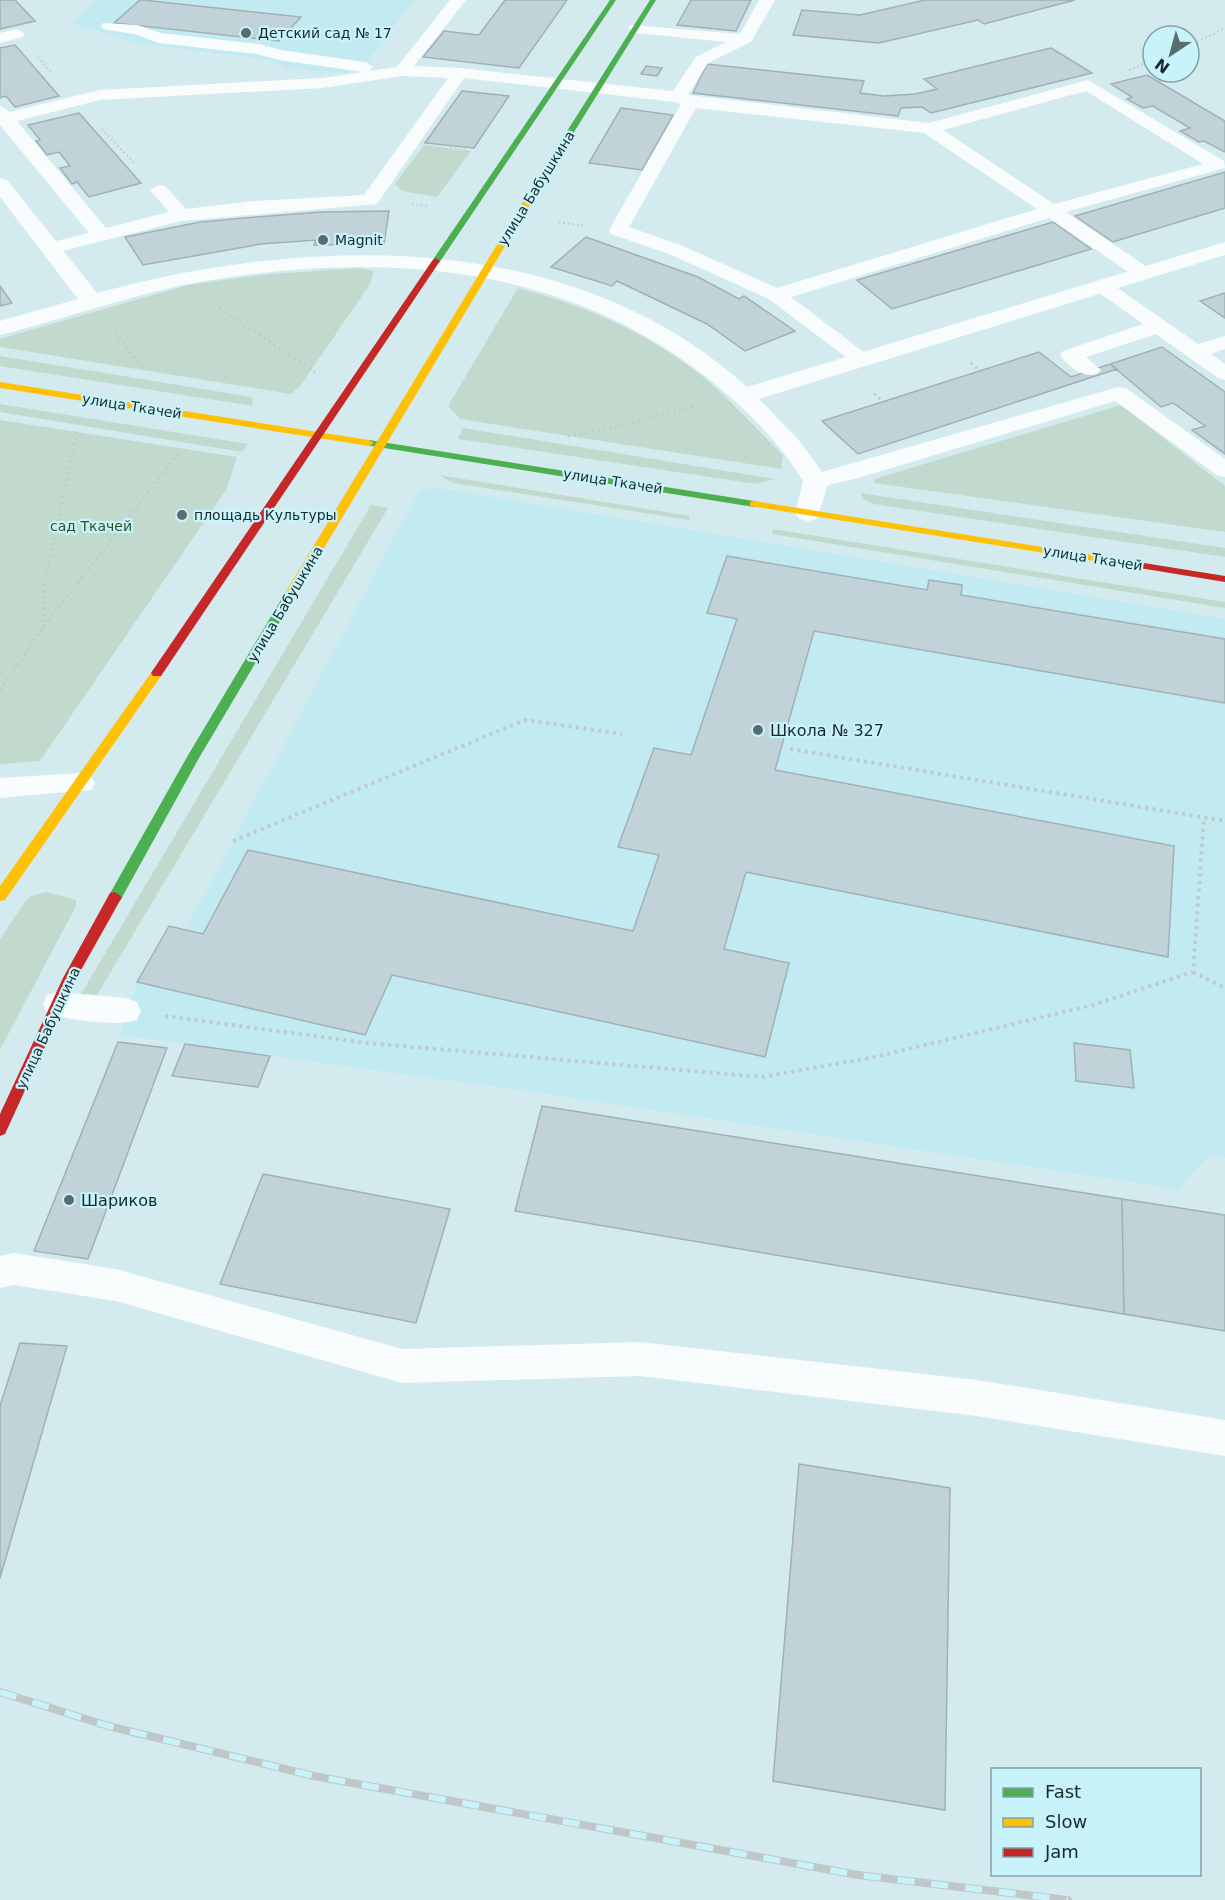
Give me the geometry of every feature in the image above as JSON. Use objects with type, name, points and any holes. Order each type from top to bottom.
[{"type":"street","points":[[0,896],[81,783],[613,0]]},
{"type":"street","name":"улица Бабушкина","points":[[0,1130],[70,978],[193,757],[484,271],[653,0]]},
{"type":"street","points":[[4,194],[51,248],[92,302]]},
{"type":"street","points":[[743,396],[1225,248]]},
{"type":"street","points":[[0,328],[195,276],[260,266],[365,259],[435,264],[517,276],[625,312],[673,340],[709,365],[801,455],[816,481],[808,513]]},
{"type":"street","name":"улица Ткачей","points":[[0,385],[1225,579]]},
{"type":"lane","points":[[402,70],[458,0]]},
{"type":"lane","points":[[767,0],[745,39],[702,60],[618,230],[687,255],[776,295],[862,360]]},
{"type":"lane","points":[[109,26],[137,30],[158,38],[260,49],[279,56],[364,66],[378,74]]},
{"type":"lane","points":[[636,28],[745,39]]},
{"type":"lane","points":[[0,38],[17,34]]},
{"type":"lane","points":[[101,235],[2,116],[100,95],[322,83],[402,70],[460,73],[929,128],[1088,86],[1218,165],[1054,210],[776,295]]},
{"type":"lane","points":[[51,248],[181,215],[253,207],[370,200],[460,73]]},
{"type":"lane","points":[[929,128],[1054,210],[1143,273]]},
{"type":"lane","points":[[159,190],[181,215]]},
{"type":"lane","points":[[1102,286],[1225,374]]},
{"type":"lane","points":[[1158,326],[1070,355],[1225,471]]},
{"type":"lane","points":[[1194,352],[1225,342]]},
{"type":"lane","points":[[816,481],[850,473],[1118,393]]},
{"type":"lane","points":[[0,788],[81,783]]},
{"type":"lane","points":[[58,1004],[126,1011]]},
{"type":"lane","points":[[0,1272],[14,1269],[116,1285],[402,1366],[640,1359],[977,1398],[1225,1438]]},
{"type":"path","points":[[1201,40],[1225,28]]},
{"type":"path","points":[[218,308],[317,374]]},
{"type":"path","points":[[136,360],[148,376]]},
{"type":"path","points":[[567,436],[613,428],[702,404]]},
{"type":"path","points":[[43,628],[44,586],[77,429]]},
{"type":"path","points":[[0,690],[43,628],[183,446]]},
{"type":"path","points":[[233,841],[525,720],[622,734]]},
{"type":"path","points":[[790,749],[1225,821]]},
{"type":"path","points":[[1193,972],[1204,817]]},
{"type":"path","points":[[126,1011],[367,1043],[762,1077],[870,1058],[1093,1005],[1193,972],[1225,988]]},
{"type":"shaded area","name":"Детский сад № 17","points":[[97,0],[414,0],[364,66],[343,73],[285,68],[277,61],[135,43],[72,23]]},
{"type":"shaded area","name":"Школа № 327","points":[[437,488],[1225,619],[1225,1158],[1209,1155],[1178,1189],[527,1091],[120,1035],[137,982],[169,926],[186,929],[419,491]]},
{"type":"green space","points":[[424,145],[471,151],[437,197],[402,191],[395,184]]},
{"type":"green space","points":[[358,268],[374,271],[370,284],[301,385],[291,394],[0,347],[0,339],[3,338],[188,285],[260,275]]},
{"type":"green space","points":[[518,288],[565,302],[610,320],[673,355],[716,389],[783,455],[781,469],[460,419],[448,406]]},
{"type":"green space","points":[[0,356],[252,397],[253,406],[0,366]]},
{"type":"green space","points":[[0,404],[248,444],[242,452],[0,412]]},
{"type":"green space","points":[[1121,405],[1225,486],[1225,532],[874,483],[874,479]]},
{"type":"green space","name":"сад Ткачей","points":[[0,420],[237,457],[226,490],[40,761],[0,764]]},
{"type":"green space","points":[[463,428],[775,479],[756,484],[458,439]]},
{"type":"green space","points":[[439,475],[690,516],[689,520],[453,483]]},
{"type":"green space","points":[[860,493],[1225,548],[1225,557],[874,504],[865,500]]},
{"type":"green space","points":[[371,505],[388,508],[97,995],[81,994]]},
{"type":"green space","points":[[773,529],[1225,602],[1225,608],[772,534]]},
{"type":"green space","points":[[47,892],[76,900],[76,906],[0,1050],[0,939],[26,900],[31,896]]},
{"type":"building","points":[[0,0],[15,0],[35,21],[0,29]]},
{"type":"building","points":[[140,0],[301,17],[279,41],[114,23]]},
{"type":"building","points":[[505,0],[567,0],[519,68],[423,57],[444,31],[479,35]]},
{"type":"building","points":[[691,0],[751,0],[736,31],[677,25]]},
{"type":"building","points":[[925,0],[1075,0],[984,24],[978,20],[879,43],[793,35],[802,10],[860,15]]},
{"type":"building","points":[[15,45],[59,96],[15,107],[6,96],[0,98],[0,48]]},
{"type":"building","points":[[1051,48],[1092,73],[931,113],[922,107],[901,108],[898,116],[693,93],[707,64],[864,81],[860,93],[884,96],[915,94],[937,89],[924,79]]},
{"type":"building","points":[[646,66],[662,68],[657,76],[641,74]]},
{"type":"building","points":[[1141,76],[1141,84],[1162,84],[1225,121],[1225,152],[1204,141],[1199,142],[1180,131],[1190,128],[1153,106],[1143,108],[1127,99],[1132,97],[1111,84]]},
{"type":"building","points":[[462,91],[509,96],[474,148],[425,143]]},
{"type":"building","points":[[621,108],[673,115],[642,170],[589,163]]},
{"type":"building","points":[[79,113],[141,183],[89,197],[77,182],[72,184],[60,168],[70,166],[59,152],[47,155],[36,141],[40,140],[28,125]]},
{"type":"building","points":[[1225,172],[1225,208],[1113,242],[1075,216]]},
{"type":"building","points":[[389,211],[384,244],[314,245],[316,240],[261,244],[143,265],[125,237],[200,222],[321,212]]},
{"type":"building","points":[[1053,222],[1091,249],[892,309],[857,280]]},
{"type":"building","points":[[586,237],[698,277],[739,299],[744,296],[795,331],[745,351],[707,324],[617,281],[612,286],[551,267]]},
{"type":"building","points":[[0,286],[12,303],[0,306]]},
{"type":"building","points":[[1225,293],[1225,318],[1200,301]]},
{"type":"building","points":[[1162,347],[1225,392],[1225,454],[1192,430],[1205,426],[1173,403],[1161,407],[1110,364]]},
{"type":"building","points":[[1039,352],[1071,377],[1110,364],[1117,369],[858,454],[822,421]]},
{"type":"building","points":[[727,556],[927,590],[929,580],[962,585],[961,595],[1225,639],[1225,703],[814,631],[775,770],[1174,846],[1168,957],[746,872],[724,949],[789,963],[765,1057],[392,975],[365,1035],[137,982],[169,926],[203,934],[248,850],[633,931],[659,855],[618,847],[654,748],[691,755],[737,619],[707,613]]},
{"type":"building","points":[[118,1042],[167,1048],[88,1259],[34,1251]]},
{"type":"building","points":[[1074,1043],[1130,1050],[1134,1088],[1076,1081]]},
{"type":"building","points":[[185,1044],[270,1056],[258,1087],[172,1076]]},
{"type":"building","points":[[542,1106],[1122,1199],[1124,1314],[515,1211]]},
{"type":"building","points":[[263,1174],[450,1209],[416,1323],[220,1284]]},
{"type":"building","points":[[1122,1199],[1225,1215],[1225,1331],[1124,1314]]},
{"type":"building","points":[[20,1343],[67,1346],[0,1578],[0,1406]]},
{"type":"building","points":[[799,1464],[950,1488],[945,1810],[773,1781]]},
{"type":"railway","points":[[0,1692],[108,1726],[314,1776],[858,1875],[1068,1900]]},
{"type":"traffic: fast","points":[[436,261],[613,0]]},
{"type":"traffic: fast","points":[[549,166],[653,0]]},
{"type":"traffic: fast","points":[[369,443],[754,504]]},
{"type":"traffic: fast","points":[[115,897],[193,757],[291,593]]},
{"type":"traffic: slow","points":[[291,593],[549,166]]},
{"type":"traffic: slow","points":[[0,385],[369,443]]},
{"type":"traffic: slow","points":[[754,504],[1119,562]]},
{"type":"traffic: slow","points":[[0,896],[157,673]]},
{"type":"traffic: jam","points":[[157,673],[436,261]]},
{"type":"traffic: jam","points":[[1119,562],[1225,579]]},
{"type":"traffic: jam","points":[[0,1130],[70,978],[115,897]]},
{"type":"place","name":"Детский сад № 17","points":[[246,33]]},
{"type":"place","name":"Magnit","points":[[323,240]]},
{"type":"place","name":"площадь Культуры","points":[[182,515]]},
{"type":"place","name":"Школа № 327","points":[[758,730]]},
{"type":"place","name":"Шариков","points":[[69,1200]]}]
